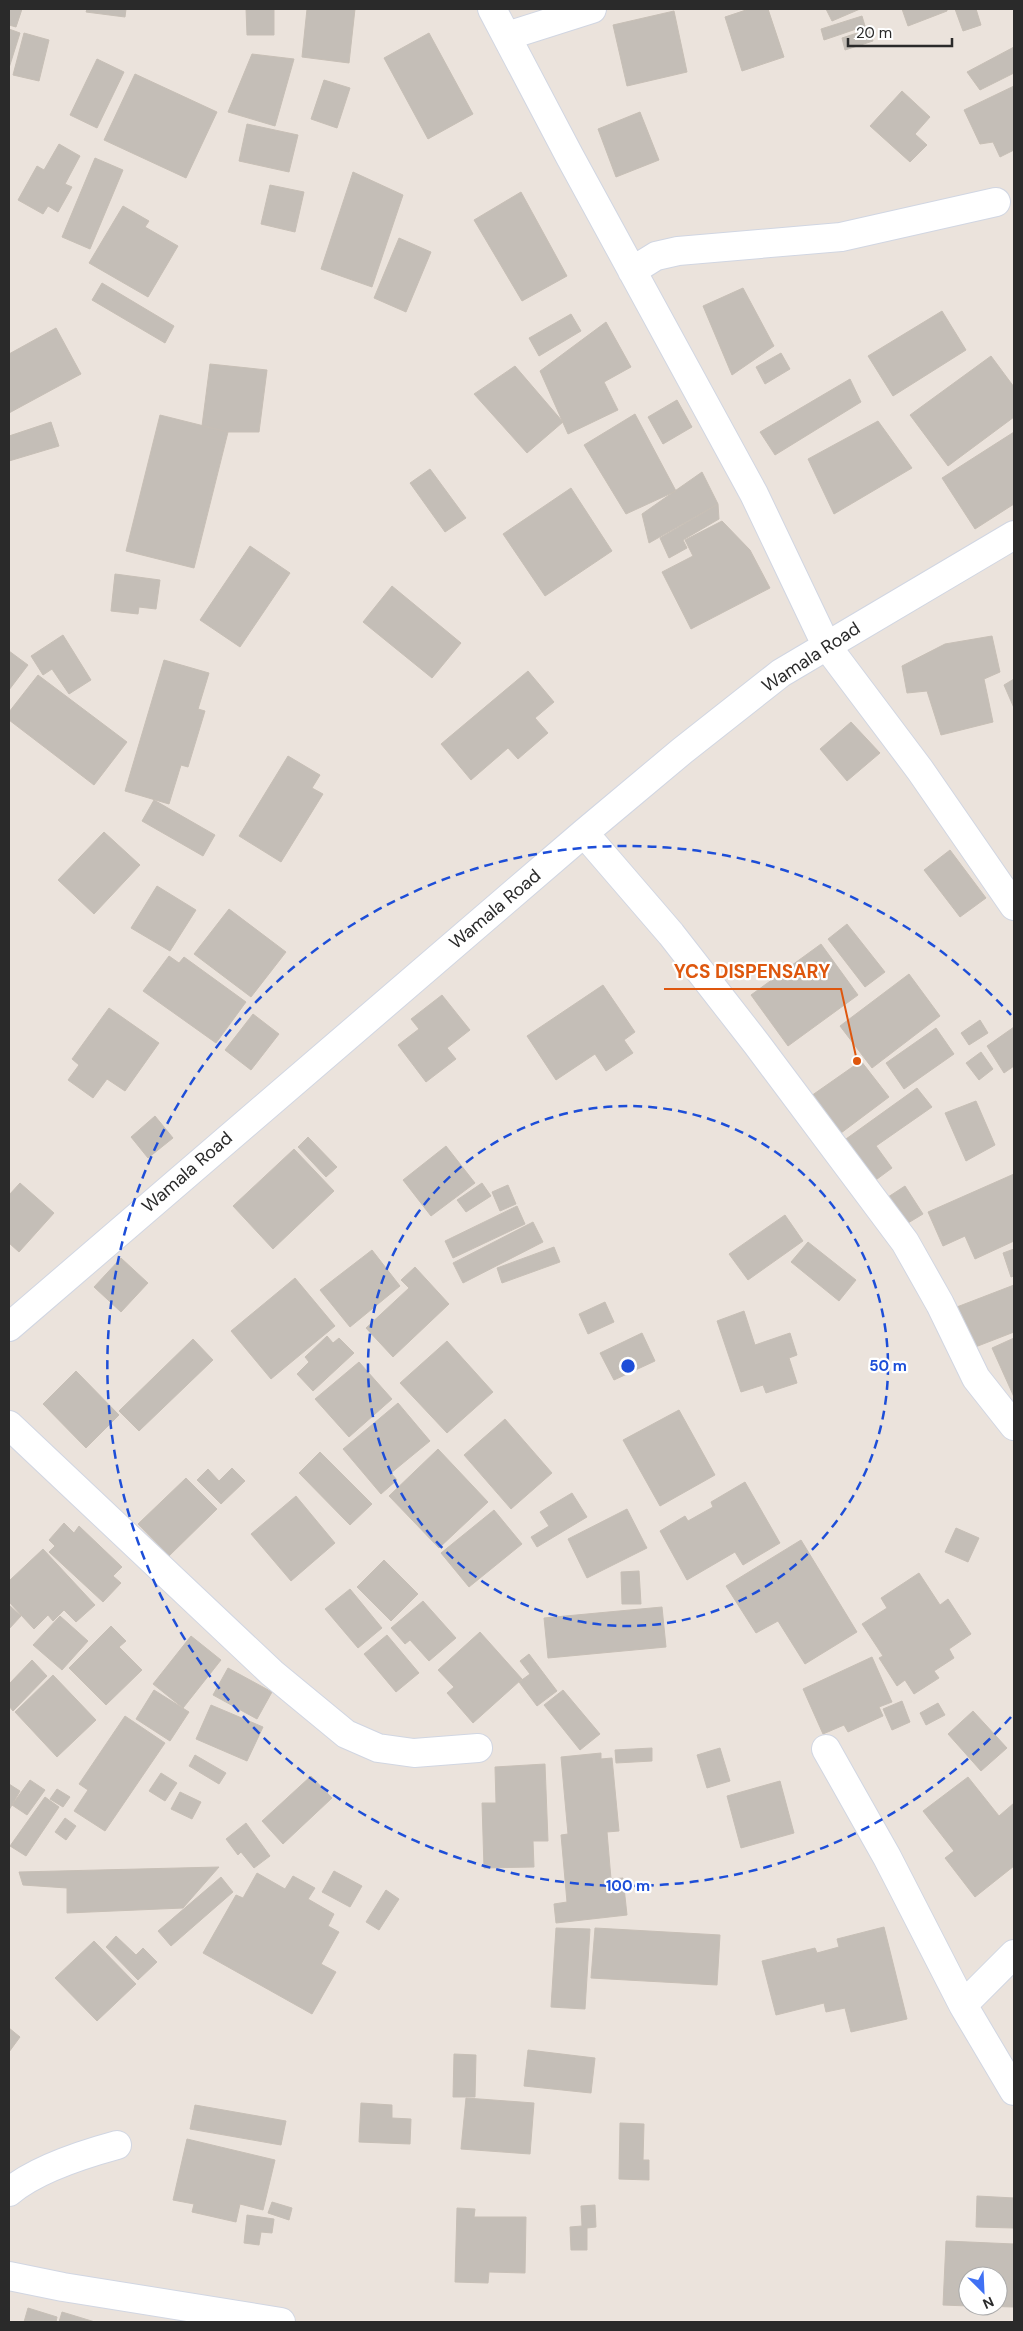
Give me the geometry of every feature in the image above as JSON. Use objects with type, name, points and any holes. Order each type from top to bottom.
[{"type":"street","points":[[492,9],[754,494],[826,645],[920,770],[1014,906]]},
{"type":"street","points":[[507,36],[592,9]]},
{"type":"street","points":[[632,271],[656,256],[678,251],[841,237],[996,202]]},
{"type":"street","name":"Wamala Road","points":[[9,1327],[584,833],[682,751],[781,673],[1014,536]]},
{"type":"street","points":[[584,833],[671,934],[756,1043],[905,1242],[940,1304],[976,1378],[1014,1426]]},
{"type":"street","points":[[9,1425],[272,1673],[346,1734],[378,1748],[414,1753],[478,1748]]},
{"type":"street","points":[[826,1749],[887,1857],[962,2006],[1014,2091]]},
{"type":"street","points":[[962,2006],[1014,1954]]},
{"type":"street","points":[[9,2192],[20,2183],[88,2152],[117,2145]]},
{"type":"street","points":[[9,2276],[63,2287],[281,2322]]},
{"type":"building","points":[[9,9],[22,9],[16,27],[9,25]]},
{"type":"building","points":[[87,9],[126,9],[125,17],[86,12]]},
{"type":"building","points":[[246,9],[274,9],[274,35],[247,35]]},
{"type":"building","points":[[307,9],[355,9],[349,63],[302,57]]},
{"type":"building","points":[[749,9],[768,9],[784,57],[742,71],[725,17]]},
{"type":"building","points":[[826,9],[860,9],[832,21]]},
{"type":"building","points":[[902,9],[947,9],[947,11],[908,26]]},
{"type":"building","points":[[955,9],[976,9],[981,25],[963,31]]},
{"type":"building","points":[[674,11],[687,72],[627,86],[613,25]]},
{"type":"building","points":[[862,16],[865,26],[824,40],[821,29]]},
{"type":"building","points":[[9,29],[20,33],[9,68]]},
{"type":"building","points":[[869,29],[873,41],[845,50],[842,38]]},
{"type":"building","points":[[24,33],[49,40],[39,81],[13,75]]},
{"type":"building","points":[[429,33],[473,114],[428,139],[384,58]]},
{"type":"building","points":[[1014,47],[1014,73],[980,90],[967,72]]},
{"type":"building","points":[[252,54],[294,59],[275,126],[228,112]]},
{"type":"building","points":[[97,59],[124,72],[97,128],[70,115]]},
{"type":"building","points":[[135,74],[217,112],[186,178],[104,140]]},
{"type":"building","points":[[324,80],[350,88],[337,128],[311,119]]},
{"type":"building","points":[[1014,86],[1014,150],[1000,157],[993,142],[980,144],[964,110]]},
{"type":"building","points":[[902,91],[930,117],[915,134],[927,145],[910,162],[870,126]]},
{"type":"building","points":[[640,112],[659,160],[616,177],[598,129]]},
{"type":"building","points":[[247,124],[298,135],[289,172],[239,161]]},
{"type":"building","points":[[59,144],[80,156],[65,184],[72,187],[58,212],[48,206],[43,214],[18,200],[37,166],[44,170]]},
{"type":"building","points":[[95,158],[123,170],[90,249],[62,237]]},
{"type":"building","points":[[353,172],[403,195],[372,287],[321,269]]},
{"type":"building","points":[[270,185],[304,192],[295,232],[261,224]]},
{"type":"building","points":[[521,192],[567,276],[522,301],[474,220]]},
{"type":"building","points":[[123,206],[149,221],[145,227],[178,246],[148,297],[89,263]]},
{"type":"building","points":[[399,238],[431,252],[406,312],[374,298]]},
{"type":"building","points":[[102,283],[174,326],[165,343],[92,300]]},
{"type":"building","points":[[743,288],[774,346],[732,375],[703,306]]},
{"type":"building","points":[[942,311],[966,350],[893,396],[868,356]]},
{"type":"building","points":[[571,314],[581,331],[539,356],[529,338]]},
{"type":"building","points":[[606,322],[631,367],[604,382],[618,410],[568,434],[540,371]]},
{"type":"building","points":[[56,328],[81,374],[9,413],[9,354]]},
{"type":"building","points":[[781,353],[790,369],[765,384],[756,367]]},
{"type":"building","points":[[991,356],[1014,387],[1014,417],[948,466],[910,415]]},
{"type":"building","points":[[210,364],[267,370],[259,432],[228,432],[202,426]]},
{"type":"building","points":[[515,366],[563,422],[527,453],[474,394]]},
{"type":"building","points":[[850,379],[861,402],[775,455],[760,432]]},
{"type":"building","points":[[677,400],[692,427],[663,444],[648,417]]},
{"type":"building","points":[[635,414],[676,491],[626,514],[584,445]]},
{"type":"building","points":[[160,415],[228,432],[194,568],[126,551]]},
{"type":"building","points":[[878,421],[912,468],[834,514],[808,459]]},
{"type":"building","points":[[51,422],[59,446],[9,461],[9,436]]},
{"type":"building","points":[[1014,432],[1014,504],[975,529],[942,478]]},
{"type":"building","points":[[430,469],[466,518],[445,532],[410,483]]},
{"type":"building","points":[[702,472],[718,504],[649,543],[642,514]]},
{"type":"building","points":[[571,488],[612,551],[545,596],[503,534]]},
{"type":"building","points":[[718,504],[719,519],[683,540],[687,548],[669,558],[660,538]]},
{"type":"building","points":[[722,521],[750,550],[770,588],[691,629],[662,572],[693,556],[685,540]]},
{"type":"building","points":[[250,546],[290,573],[240,647],[200,620]]},
{"type":"building","points":[[115,574],[160,580],[156,609],[139,607],[138,614],[111,611]]},
{"type":"building","points":[[392,586],[461,643],[432,678],[363,622]]},
{"type":"building","points":[[63,635],[91,680],[69,694],[52,669],[43,675],[31,656]]},
{"type":"building","points":[[992,636],[1000,672],[984,679],[993,722],[941,735],[927,691],[907,693],[902,666],[945,644]]},
{"type":"building","points":[[9,651],[28,665],[9,690]]},
{"type":"building","points":[[164,660],[209,673],[198,709],[205,711],[188,767],[181,765],[169,804],[125,791]]},
{"type":"building","points":[[528,671],[554,702],[535,718],[548,733],[518,759],[508,748],[471,780],[441,744]]},
{"type":"building","points":[[38,675],[127,742],[94,785],[9,720],[9,712]]},
{"type":"building","points":[[1014,679],[1014,708],[1004,685]]},
{"type":"building","points":[[851,722],[880,753],[847,781],[820,749]]},
{"type":"building","points":[[288,756],[320,775],[312,788],[323,794],[281,862],[239,836]]},
{"type":"building","points":[[154,800],[215,835],[203,856],[142,821]]},
{"type":"building","points":[[104,832],[140,865],[94,914],[58,880]]},
{"type":"building","points":[[950,850],[986,898],[960,917],[924,870]]},
{"type":"building","points":[[157,886],[196,910],[170,951],[131,928]]},
{"type":"building","points":[[229,909],[286,952],[251,997],[194,954]]},
{"type":"building","points":[[847,924],[885,972],[865,987],[828,939]]},
{"type":"building","points":[[821,944],[858,995],[788,1046],[751,995]]},
{"type":"building","points":[[169,956],[179,963],[184,957],[246,1002],[216,1043],[143,991]]},
{"type":"building","points":[[909,974],[940,1016],[872,1068],[840,1026]]},
{"type":"building","points":[[603,985],[635,1032],[624,1040],[633,1053],[606,1071],[595,1054],[556,1080],[527,1036]]},
{"type":"building","points":[[442,995],[470,1030],[447,1048],[456,1059],[426,1082],[398,1045],[419,1029],[411,1019]]},
{"type":"building","points":[[109,1008],[159,1043],[125,1091],[107,1079],[93,1098],[68,1080],[79,1065],[72,1059]]},
{"type":"building","points":[[253,1014],[279,1034],[251,1070],[225,1050]]},
{"type":"building","points":[[980,1020],[988,1033],[969,1045],[961,1033]]},
{"type":"building","points":[[1014,1027],[1014,1066],[1004,1073],[987,1046]]},
{"type":"building","points":[[936,1028],[954,1054],[904,1089],[886,1063]]},
{"type":"building","points":[[981,1052],[993,1069],[979,1080],[966,1063]]},
{"type":"building","points":[[861,1061],[889,1097],[833,1139],[801,1103]]},
{"type":"building","points":[[917,1088],[932,1107],[876,1146],[892,1168],[869,1185],[839,1144]]},
{"type":"building","points":[[976,1101],[995,1145],[966,1161],[945,1113]]},
{"type":"building","points":[[155,1116],[173,1138],[148,1158],[131,1137]]},
{"type":"building","points":[[308,1137],[337,1167],[326,1177],[298,1147]]},
{"type":"building","points":[[446,1146],[475,1183],[431,1216],[403,1180]]},
{"type":"building","points":[[294,1149],[334,1191],[273,1249],[233,1206]]},
{"type":"building","points":[[1014,1174],[1014,1241],[975,1259],[965,1236],[943,1246],[928,1212]]},
{"type":"building","points":[[20,1183],[54,1213],[19,1252],[9,1243],[9,1195]]},
{"type":"building","points":[[482,1183],[491,1196],[466,1212],[457,1200]]},
{"type":"building","points":[[508,1185],[516,1204],[500,1211],[492,1192]]},
{"type":"building","points":[[905,1186],[923,1214],[903,1226],[885,1199]]},
{"type":"building","points":[[517,1206],[525,1224],[453,1258],[445,1241]]},
{"type":"building","points":[[785,1215],[803,1241],[748,1280],[729,1254]]},
{"type":"building","points":[[533,1222],[543,1242],[463,1283],[453,1263]]},
{"type":"building","points":[[808,1242],[856,1280],[839,1301],[791,1262]]},
{"type":"building","points":[[554,1247],[560,1262],[502,1283],[497,1268]]},
{"type":"building","points":[[1014,1249],[1014,1276],[1011,1277],[1003,1253]]},
{"type":"building","points":[[372,1250],[400,1286],[350,1327],[320,1290]]},
{"type":"building","points":[[121,1258],[148,1283],[121,1312],[94,1287]]},
{"type":"building","points":[[415,1267],[449,1304],[393,1357],[366,1328],[409,1288],[401,1280]]},
{"type":"building","points":[[295,1278],[335,1326],[271,1379],[231,1331]]},
{"type":"building","points":[[1014,1285],[1014,1332],[965,1351],[949,1310]]},
{"type":"building","points":[[605,1302],[614,1322],[588,1334],[579,1314]]},
{"type":"building","points":[[744,1311],[755,1345],[790,1333],[797,1355],[789,1358],[797,1383],[766,1393],[763,1385],[741,1392],[717,1321]]},
{"type":"building","points":[[642,1333],[655,1361],[614,1380],[600,1353]]},
{"type":"building","points":[[327,1336],[333,1343],[339,1338],[354,1353],[313,1391],[297,1374],[309,1362],[305,1357]]},
{"type":"building","points":[[1014,1338],[1014,1397],[992,1348]]},
{"type":"building","points":[[193,1339],[213,1360],[139,1431],[119,1411]]},
{"type":"building","points":[[447,1341],[493,1392],[447,1433],[400,1383]]},
{"type":"building","points":[[359,1362],[392,1399],[349,1437],[315,1399]]},
{"type":"building","points":[[76,1371],[119,1415],[86,1448],[43,1404]]},
{"type":"building","points":[[398,1403],[430,1441],[391,1473],[397,1480],[381,1494],[343,1449]]},
{"type":"building","points":[[679,1410],[715,1475],[660,1506],[623,1440]]},
{"type":"building","points":[[505,1419],[552,1473],[511,1509],[464,1455]]},
{"type":"building","points":[[438,1449],[488,1502],[439,1548],[389,1496]]},
{"type":"building","points":[[320,1452],[372,1504],[350,1525],[299,1473]]},
{"type":"building","points":[[232,1468],[245,1481],[221,1504],[197,1480],[208,1469],[219,1481]]},
{"type":"building","points":[[186,1478],[217,1509],[169,1556],[138,1524]]},
{"type":"building","points":[[745,1482],[780,1543],[743,1565],[735,1552],[687,1580],[660,1531],[685,1516],[688,1521],[713,1507],[711,1502]]},
{"type":"building","points":[[572,1493],[587,1517],[537,1547],[531,1537],[549,1526],[540,1512]]},
{"type":"building","points":[[296,1496],[335,1543],[291,1581],[251,1534]]},
{"type":"building","points":[[627,1509],[647,1548],[587,1578],[568,1539]]},
{"type":"building","points":[[494,1510],[522,1544],[469,1587],[441,1553]]},
{"type":"building","points":[[64,1523],[74,1533],[79,1526],[122,1567],[113,1576],[121,1583],[103,1602],[49,1552],[55,1546],[49,1540]]},
{"type":"building","points":[[956,1528],[979,1538],[968,1562],[945,1552]]},
{"type":"building","points":[[801,1540],[857,1632],[805,1664],[778,1621],[756,1633],[726,1586]]},
{"type":"building","points":[[43,1549],[95,1605],[76,1622],[64,1610],[53,1621],[48,1615],[34,1629],[9,1602],[9,1581]]},
{"type":"building","points":[[384,1560],[418,1594],[391,1621],[357,1587]]},
{"type":"building","points":[[639,1571],[641,1604],[622,1604],[621,1572]]},
{"type":"building","points":[[919,1573],[940,1605],[948,1599],[971,1634],[949,1649],[954,1658],[934,1671],[939,1678],[914,1694],[905,1680],[897,1686],[879,1658],[883,1656],[862,1624],[887,1608],[881,1598]]},
{"type":"building","points":[[350,1589],[382,1628],[358,1648],[325,1609]]},
{"type":"building","points":[[423,1601],[456,1638],[429,1661],[410,1640],[405,1644],[391,1628]]},
{"type":"building","points":[[9,1605],[21,1616],[9,1629]]},
{"type":"building","points":[[662,1607],[666,1647],[548,1658],[544,1618]]},
{"type":"building","points":[[60,1616],[88,1641],[62,1670],[33,1645]]},
{"type":"building","points":[[111,1626],[126,1641],[119,1647],[142,1670],[106,1705],[69,1668]]},
{"type":"building","points":[[480,1632],[522,1679],[473,1723],[447,1693],[454,1687],[438,1670]]},
{"type":"building","points":[[387,1635],[419,1673],[396,1692],[364,1654]]},
{"type":"building","points":[[191,1636],[221,1660],[183,1708],[153,1684]]},
{"type":"building","points":[[529,1654],[557,1691],[537,1706],[519,1682],[530,1674],[520,1661]]},
{"type":"building","points":[[872,1657],[892,1702],[879,1707],[883,1716],[848,1732],[844,1725],[823,1734],[803,1689]]},
{"type":"building","points":[[32,1660],[47,1676],[13,1711],[9,1706],[9,1684]]},
{"type":"building","points":[[228,1668],[272,1692],[257,1719],[213,1695]]},
{"type":"building","points":[[53,1675],[96,1720],[57,1757],[15,1712]]},
{"type":"building","points":[[154,1690],[189,1712],[170,1741],[136,1719]]},
{"type":"building","points":[[563,1690],[600,1734],[580,1750],[544,1705]]},
{"type":"building","points":[[902,1701],[910,1722],[892,1730],[883,1709]]},
{"type":"building","points":[[938,1703],[945,1715],[926,1725],[920,1713]]},
{"type":"building","points":[[211,1705],[263,1727],[247,1761],[196,1739]]},
{"type":"building","points":[[973,1711],[1007,1748],[981,1771],[948,1734]]},
{"type":"building","points":[[125,1716],[165,1743],[105,1831],[74,1811],[88,1790],[79,1784]]},
{"type":"building","points":[[652,1748],[652,1761],[616,1763],[615,1750]]},
{"type":"building","points":[[720,1748],[730,1781],[707,1788],[697,1755]]},
{"type":"building","points":[[601,1753],[601,1759],[612,1758],[619,1831],[607,1832],[611,1879],[623,1878],[627,1915],[556,1923],[554,1904],[567,1902],[561,1835],[568,1834],[561,1757]]},
{"type":"building","points":[[195,1755],[226,1773],[219,1784],[189,1766]]},
{"type":"building","points":[[545,1764],[548,1841],[533,1841],[534,1867],[484,1868],[482,1803],[496,1803],[495,1767]]},
{"type":"building","points":[[161,1773],[177,1783],[165,1801],[149,1791]]},
{"type":"building","points":[[311,1776],[332,1798],[283,1844],[262,1821]]},
{"type":"building","points":[[968,1777],[999,1816],[1014,1803],[1014,1866],[975,1897],[945,1858],[954,1851],[923,1811]]},
{"type":"building","points":[[30,1780],[45,1790],[27,1815],[12,1805]]},
{"type":"building","points":[[780,1781],[794,1833],[741,1848],[727,1796]]},
{"type":"building","points":[[9,1784],[20,1791],[9,1810]]},
{"type":"building","points":[[57,1789],[70,1797],[63,1807],[50,1799]]},
{"type":"building","points":[[180,1792],[201,1802],[192,1819],[171,1809]]},
{"type":"building","points":[[45,1797],[59,1807],[26,1856],[10,1846]]},
{"type":"building","points":[[65,1818],[76,1826],[66,1840],[55,1832]]},
{"type":"building","points":[[246,1823],[270,1856],[254,1868],[241,1852],[238,1855],[226,1839]]},
{"type":"building","points":[[219,1867],[183,1908],[67,1913],[67,1888],[23,1885],[19,1872]]},
{"type":"building","points":[[334,1871],[362,1886],[350,1907],[322,1892]]},
{"type":"building","points":[[257,1873],[285,1889],[293,1876],[315,1888],[308,1899],[334,1914],[328,1926],[339,1932],[321,1964],[336,1972],[312,2014],[203,1953],[236,1895],[243,1898]]},
{"type":"building","points":[[221,1877],[233,1892],[171,1946],[158,1931]]},
{"type":"building","points":[[386,1890],[399,1899],[379,1930],[366,1922]]},
{"type":"building","points":[[884,1927],[907,2019],[851,2032],[845,2008],[826,2012],[824,2003],[776,2015],[762,1961],[815,1948],[817,1953],[839,1947],[837,1939]]},
{"type":"building","points":[[556,1928],[590,1929],[585,2009],[551,2007]]},
{"type":"building","points":[[595,1928],[720,1935],[717,1985],[591,1978]]},
{"type":"building","points":[[116,1936],[136,1955],[143,1948],[157,1962],[138,1980],[106,1947]]},
{"type":"building","points":[[94,1941],[136,1984],[97,2021],[55,1978]]},
{"type":"building","points":[[9,2028],[20,2037],[9,2052]]},
{"type":"building","points":[[528,2050],[595,2058],[591,2093],[524,2086]]},
{"type":"building","points":[[454,2054],[476,2055],[475,2097],[453,2097]]},
{"type":"building","points":[[466,2098],[534,2103],[530,2154],[461,2149]]},
{"type":"building","points":[[361,2103],[392,2105],[392,2118],[411,2119],[410,2144],[359,2142]]},
{"type":"building","points":[[195,2105],[286,2121],[281,2145],[190,2129]]},
{"type":"building","points":[[620,2123],[644,2124],[643,2160],[649,2160],[649,2180],[619,2179]]},
{"type":"building","points":[[187,2139],[275,2160],[263,2210],[240,2204],[236,2222],[192,2212],[194,2204],[173,2200]]},
{"type":"building","points":[[977,2196],[1014,2198],[1014,2228],[976,2227]]},
{"type":"building","points":[[272,2202],[292,2208],[289,2220],[268,2213]]},
{"type":"building","points":[[595,2205],[596,2227],[587,2228],[587,2250],[571,2250],[570,2227],[582,2226],[581,2206]]},
{"type":"building","points":[[457,2208],[475,2209],[474,2217],[526,2217],[525,2273],[489,2272],[488,2283],[455,2282]]},
{"type":"building","points":[[247,2215],[274,2219],[272,2233],[261,2232],[259,2245],[244,2243]]},
{"type":"building","points":[[946,2241],[1014,2244],[1014,2307],[1008,2307],[1008,2266],[958,2266],[958,2306],[943,2305]]},
{"type":"building","points":[[28,2308],[57,2317],[56,2322],[24,2322]]},
{"type":"building","points":[[62,2312],[95,2322],[59,2322]]},
{"type":"place","name":"YCS DISPENSARY","points":[[857,1061]]}]
